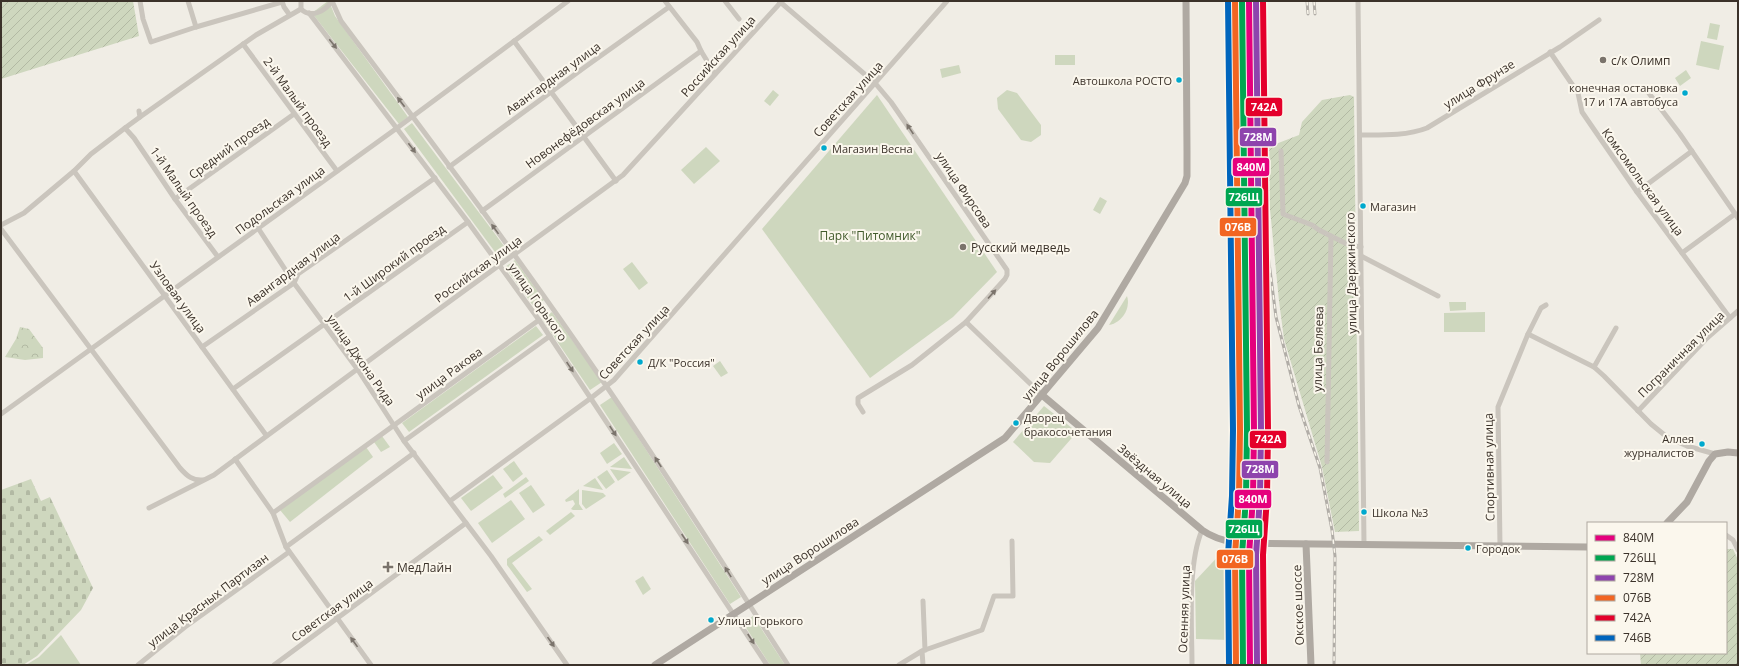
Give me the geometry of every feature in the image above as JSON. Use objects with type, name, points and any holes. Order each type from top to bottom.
[{"type":"main road","name":"улица Ворошилова","points":[[655,665],[1005,438],[1098,328],[1185,183],[1187,176],[1186,1]]},
{"type":"main road","name":"Звёздная улица","points":[[1042,394],[1211,536],[1237,543],[1306,544]]},
{"type":"main road","points":[[1668,522],[1687,502],[1709,461],[1715,454],[1728,452],[1738,453]]},
{"type":"main road","points":[[1306,544],[1587,547]]},
{"type":"main road","name":"Окское шоссе","points":[[1306,544],[1311,665]]},
{"type":"street","points":[[140,1],[143,19],[151,42],[196,26],[282,1],[289,14]]},
{"type":"street","points":[[188,1],[196,26]]},
{"type":"street","points":[[301,1],[301,8]]},
{"type":"street","points":[[301,8],[310,13],[317,14],[332,1]]},
{"type":"street","name":"улица Горького","points":[[332,1],[341,21],[482,211],[607,386],[654,456],[788,665]]},
{"type":"street","name":"Подольская улица","points":[[1,414],[397,128],[568,1]]},
{"type":"street","points":[[665,1],[697,42],[715,74]]},
{"type":"street","points":[[725,1],[739,19]]},
{"type":"street","name":"улица Фирсова","points":[[780,1],[875,83],[891,102],[1007,270],[1008,275],[1005,279],[966,322],[912,365],[858,398],[858,404],[863,412]]},
{"type":"street","name":"Российская улица","points":[[149,508],[207,480],[266,435],[358,370],[390,345],[616,181],[780,1]]},
{"type":"street","name":"Советская улица","points":[[450,502],[607,386],[651,340],[947,1]]},
{"type":"street","name":"улица Дзержинского","points":[[1358,1],[1364,544]]},
{"type":"street","name":"Авангардная улица","points":[[449,167],[669,7]]},
{"type":"street","points":[[1,225],[24,213],[74,171],[91,154],[140,117],[243,44],[289,14],[301,8]]},
{"type":"street","name":"улица Горького","points":[[310,13],[468,222],[539,320],[767,665]]},
{"type":"street","name":"улица Фрунзе","points":[[1360,135],[1394,134],[1427,128],[1599,20]]},
{"type":"street","points":[[514,41],[616,181]]},
{"type":"street","name":"2-й Малый проезд","points":[[243,44],[337,171]]},
{"type":"street","name":"Новонефёдовская улица","points":[[482,211],[701,51]]},
{"type":"street","name":"Комсомольская улица","points":[[1550,52],[1578,94],[1582,112],[1637,192],[1730,318]]},
{"type":"street","points":[[1648,92],[1671,121],[1736,216],[1682,253]]},
{"type":"street","points":[[139,111],[140,117]]},
{"type":"street","name":"Средний проезд","points":[[175,199],[294,114]]},
{"type":"street","name":"1-й Малый проезд","points":[[125,128],[134,138],[175,199],[218,257]]},
{"type":"street","points":[[1281,151],[1282,212],[1312,225],[1349,245],[1361,247]]},
{"type":"street","points":[[1637,192],[1692,151]]},
{"type":"street","name":"Узловая улица","points":[[74,171],[266,435]]},
{"type":"street","name":"Авангардная улица","points":[[202,347],[294,283],[298,274],[435,178]]},
{"type":"street","name":"1-й Широкий проезд","points":[[233,389],[324,326],[468,222]]},
{"type":"street","points":[[1,228],[185,473],[194,480],[207,480]]},
{"type":"street","name":"улица Джона Рида","points":[[258,228],[324,326],[358,370],[404,441],[450,502]]},
{"type":"street","name":"улица Беляева","points":[[1328,462],[1331,236]]},
{"type":"street","points":[[1361,256],[1438,296]]},
{"type":"street","name":"Спортивная улица","points":[[1500,546],[1498,407],[1528,334],[1541,308],[1546,305]]},
{"type":"street","name":"Пограничная улица","points":[[1638,411],[1707,338],[1738,311]]},
{"type":"street","name":"улица Ракова","points":[[273,513],[539,320]]},
{"type":"street","points":[[966,322],[1042,394]]},
{"type":"street","points":[[1594,367],[1616,328]]},
{"type":"street","points":[[1528,334],[1594,367],[1638,411],[1667,437],[1687,446],[1715,454]]},
{"type":"street","points":[[404,441],[550,336]]},
{"type":"street","points":[[287,550],[414,454]]},
{"type":"street","points":[[235,458],[273,513],[287,550],[371,665]]},
{"type":"street","points":[[450,502],[567,665]]},
{"type":"street","name":"Советская улица","points":[[274,665],[466,523]]},
{"type":"street","name":"Осенняя улица","points":[[1192,665],[1192,594],[1197,548],[1202,530]]},
{"type":"street","points":[[1727,536],[1733,540],[1738,550]]},
{"type":"street","points":[[899,665],[924,650],[982,630],[994,596],[1012,596],[1012,541]]},
{"type":"street","name":"улица Красных Партизан","points":[[138,665],[287,550]]},
{"type":"street","points":[[923,601],[923,665]]},
{"type":"green space","points":[[1,1],[133,1],[139,36],[1,79]]},
{"type":"green space","points":[[328,1],[335,16],[408,117],[399,124],[312,13]]},
{"type":"green space","points":[[1710,23],[1720,25],[1717,40],[1707,38]]},
{"type":"green space","points":[[1701,41],[1724,46],[1719,70],[1696,65]]},
{"type":"green space","points":[[1055,55],[1075,55],[1075,65],[1055,65]]},
{"type":"green space","points":[[959,65],[961,73],[942,78],[940,69]]},
{"type":"green space","points":[[1686,70],[1691,78],[1680,86],[1675,78]]},
{"type":"green space","points":[[773,90],[779,95],[770,106],[764,101]]},
{"type":"green space","points":[[1007,90],[1017,93],[1041,125],[1041,135],[1031,142],[1021,140],[998,109],[997,98]]},
{"type":"green space","name":"Парк \"Питомник\"","points":[[877,95],[997,272],[953,317],[870,378],[762,229]]},
{"type":"green space","points":[[1350,95],[1354,97],[1359,531],[1335,532],[1322,467],[1284,339],[1269,199],[1268,147],[1299,135],[1302,122],[1322,100]]},
{"type":"green space","points":[[412,123],[510,254],[501,260],[404,129]]},
{"type":"green space","points":[[706,147],[720,161],[694,184],[681,170]]},
{"type":"green space","points":[[1100,197],[1107,201],[1100,214],[1093,210]]},
{"type":"green space","points":[[515,260],[544,300],[534,307],[505,267]]},
{"type":"green space","points":[[632,262],[648,283],[639,290],[623,269]]},
{"type":"green space","points":[[1127,296],[1128,305],[1124,314],[1114,324],[1109,325]]},
{"type":"green space","points":[[1449,302],[1466,302],[1466,310],[1450,311]]},
{"type":"green space","points":[[552,312],[602,382],[590,390],[542,319]]},
{"type":"green space","points":[[1485,312],[1485,332],[1444,332],[1444,313]]},
{"type":"green space","points":[[536,326],[543,335],[409,432],[402,423]]},
{"type":"green space","points":[[20,327],[29,329],[43,348],[43,358],[25,360],[5,357],[16,339]]},
{"type":"green space","points":[[720,361],[728,373],[721,377],[713,366]]},
{"type":"green space","points":[[612,397],[741,597],[730,604],[600,405]]},
{"type":"green space","points":[[1044,406],[1077,432],[1050,463],[1034,462],[1013,442]]},
{"type":"green space","points":[[382,436],[390,447],[381,452],[374,442]]},
{"type":"green space","points":[[614,443],[622,454],[607,464],[600,453]]},
{"type":"green space","points":[[366,447],[373,457],[290,522],[280,510]]},
{"type":"green space","points":[[624,457],[632,469],[610,467]]},
{"type":"green space","points":[[514,461],[523,474],[513,482],[503,469]]},
{"type":"green space","points":[[610,469],[631,472],[618,481]]},
{"type":"green space","points":[[607,470],[615,482],[606,489],[597,477]]},
{"type":"green space","points":[[493,475],[503,488],[471,511],[461,498]]},
{"type":"green space","points":[[526,477],[529,481],[505,498],[503,494]]},
{"type":"green space","points":[[595,478],[603,490],[583,486]]},
{"type":"green space","points":[[31,479],[41,501],[50,497],[93,588],[81,610],[37,656],[23,665],[1,665],[1,490]]},
{"type":"green space","points":[[531,485],[545,505],[533,513],[519,493]]},
{"type":"green space","points":[[579,489],[579,504],[583,510],[573,510],[571,509],[575,504],[573,500],[566,502],[565,500]]},
{"type":"green space","points":[[582,490],[603,493],[606,496],[586,509],[582,504]]},
{"type":"green space","points":[[511,500],[525,519],[492,543],[478,523]]},
{"type":"green space","points":[[571,512],[575,516],[550,535],[546,531]]},
{"type":"green space","points":[[539,536],[543,540],[512,563],[532,589],[527,592],[507,565],[507,559]]},
{"type":"green space","points":[[1225,549],[1230,583],[1230,640],[1196,639],[1195,581]]},
{"type":"green space","points":[[1727,549],[1733,549],[1738,560],[1738,665],[1641,665],[1640,654],[1727,654]]},
{"type":"green space","points":[[643,576],[651,589],[643,595],[635,581]]},
{"type":"green space","points":[[753,616],[785,665],[770,665],[743,623]]},
{"type":"green space","points":[[61,635],[81,665],[26,665],[39,657]]},
{"type":"railway","points":[[1307,1],[1308,14]]},
{"type":"railway","points":[[1314,1],[1315,14]]},
{"type":"railway","points":[[1257,134],[1264,223],[1276,317],[1299,406],[1320,468],[1332,530],[1335,556],[1334,665]]},
{"type":"transit line","name":"746В","points":[[1228,1],[1233,430],[1232,496],[1228,555],[1229,665]]},
{"type":"transit line","name":"076В","points":[[1235,1],[1240,430],[1239,496],[1235,555],[1236,665]]},
{"type":"transit line","name":"726Щ","points":[[1242,1],[1247,430],[1246,497],[1242,555],[1243,665]]},
{"type":"transit line","name":"840М","points":[[1249,1],[1254,430],[1253,497],[1249,555],[1250,665]]},
{"type":"transit line","name":"728М","points":[[1256,1],[1261,430],[1260,497],[1256,555],[1257,665]]},
{"type":"transit line","name":"742А","points":[[1263,1],[1268,430],[1267,497],[1263,555],[1264,665]]},
{"type":"place","name":"с/к Олимп","points":[[1603,60]]},
{"type":"place","name":"Автошкола РОСТО","points":[[1179,80]]},
{"type":"place","name":"конечная остановка 17 и 17А автобуса","points":[[1685,93]]},
{"type":"place","name":"Магазин Весна","points":[[824,148]]},
{"type":"place","name":"Магазин","points":[[1363,206]]},
{"type":"place","name":"Русский медведь","points":[[963,247]]},
{"type":"place","name":"Д/К \"Россия\"","points":[[640,362]]},
{"type":"place","name":"Дворец бракосочетания","points":[[1016,423]]},
{"type":"place","name":"Аллея журналистов","points":[[1702,444]]},
{"type":"place","name":"Школа №3","points":[[1364,512]]},
{"type":"place","name":"Городок","points":[[1468,548]]},
{"type":"place","name":"МедЛайн","points":[[388,567]]},
{"type":"place","name":"Улица Горького","points":[[711,620]]}]
